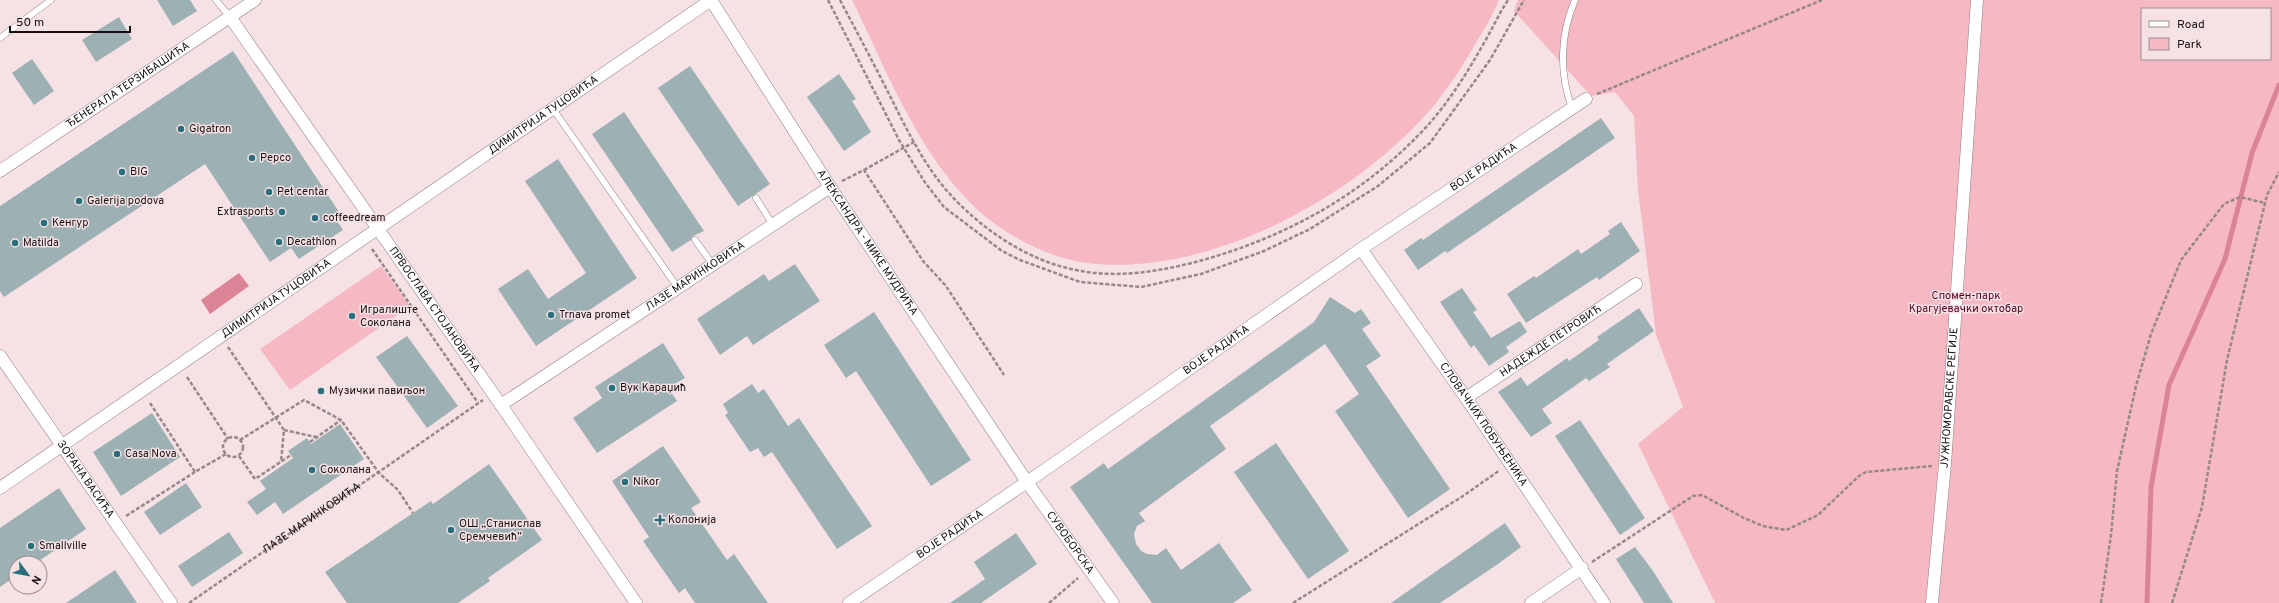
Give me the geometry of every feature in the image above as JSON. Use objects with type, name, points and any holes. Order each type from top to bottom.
[{"type":"street","name":"ЂЕНЕРАЛА ТЕРЗИБАШИЋА","points":[[0,171],[255,0]]},
{"type":"street","name":"ДИМИТРИЈА ТУЦОВИЋА","points":[[0,488],[711,0]]},
{"type":"street","name":"АЛЕКСАНДРА - МИКЕ МУДРИЋА","points":[[711,0],[830,187],[1027,482]]},
{"type":"street","name":"ЈУЖНОМОРАВСКЕ РЕГИЈЕ","points":[[1932,603],[1945,464],[1977,0]]},
{"type":"street","name":"ПРВОСЛАВА СТОЈАНОВИЋА","points":[[230,18],[493,393],[636,603]]},
{"type":"street","name":"ВОЈЕ РАДИЋА","points":[[849,603],[1027,482],[1361,248],[1586,99]]},
{"type":"street","name":"ЛАЗЕ МАРИНКОВИЋА","points":[[501,405],[830,187]]},
{"type":"street","name":"СЛОВАЧКИХ ПОБУЊЕНИКА","points":[[1361,248],[1466,398],[1582,568],[1604,603]]},
{"type":"street","name":"НАДЕЖДЕ ПЕТРОВИЋ","points":[[1466,398],[1636,284]]},
{"type":"street","name":"ЗОРАНА ВАСИЋА","points":[[0,356],[171,603]]},
{"type":"street","name":"СУВОБОРСКА","points":[[1027,482],[1113,603]]},
{"type":"street","points":[[1531,603],[1582,568]]},
{"type":"lane","points":[[0,38],[51,0]]},
{"type":"lane","points":[[216,0],[230,18]]},
{"type":"lane","points":[[1572,108],[1565,88],[1563,61],[1565,37],[1570,12],[1575,0]]},
{"type":"lane","points":[[553,109],[678,288]]},
{"type":"lane","points":[[756,198],[773,225]]},
{"type":"lane","points":[[695,240],[713,265]]},
{"type":"path","points":[[828,0],[904,147],[924,181],[944,207],[996,247],[1020,260],[1080,282],[1140,287],[1201,274],[1264,251],[1310,229],[1378,186],[1430,143],[1490,60],[1524,0]]},
{"type":"path","points":[[840,0],[914,142],[934,176],[970,213],[1015,246],[1044,261],[1076,270],[1110,274],[1173,268],[1271,238],[1307,220],[1376,174],[1430,123],[1457,89],[1508,0]]},
{"type":"path","points":[[1586,99],[1822,0]]},
{"type":"path","points":[[830,187],[914,142]]},
{"type":"path","points":[[864,170],[923,261],[946,286],[1004,375]]},
{"type":"path","points":[[2172,603],[2202,507],[2227,360],[2265,203],[2279,172]]},
{"type":"path","points":[[2101,603],[2111,535],[2117,471],[2136,386],[2151,334],[2181,260],[2224,204],[2241,198],[2265,203]]},
{"type":"path","points":[[363,239],[478,403]]},
{"type":"path","points":[[220,337],[284,430],[281,462]]},
{"type":"path","points":[[187,377],[228,439]]},
{"type":"path","name":"ЛАЗЕ МАРИНКОВИЋА","points":[[189,603],[493,393]]},
{"type":"path","points":[[240,440],[304,400],[341,420],[379,473],[398,490],[413,513]]},
{"type":"path","points":[[150,403],[195,472]]},
{"type":"path","points":[[310,442],[341,420]]},
{"type":"path","points":[[284,430],[316,437]]},
{"type":"path","points":[[234,437],[240,440],[243,448],[239,456],[233,458],[226,454],[223,448],[228,439],[234,437]]},
{"type":"path","points":[[116,523],[195,472],[226,454]]},
{"type":"path","points":[[239,456],[255,479],[291,455]]},
{"type":"path","points":[[1293,603],[1463,496],[1510,463]]},
{"type":"path","points":[[1582,568],[1693,496],[1702,495],[1744,518],[1763,526],[1786,530],[1818,515],[1859,476],[1866,472],[1945,464]]},
{"type":"path","points":[[1049,603],[1089,568]]},
{"type":"green space","points":[[852,0],[1499,0],[1467,59],[1436,103],[1405,136],[1369,168],[1328,196],[1283,221],[1237,241],[1190,256],[1143,264],[1097,264],[1071,260],[1045,252],[998,226],[973,205],[950,180],[912,123]]},
{"type":"green space","name":"Спомен-парк Крагујевачки октобар","points":[[1518,0],[2279,0],[2279,603],[1715,603],[1638,444],[1683,407],[1656,335],[1638,190],[1634,116],[1615,92],[1591,96],[1514,11]]},
{"type":"green space","name":"Игралиште Соколана","points":[[381,266],[410,306],[290,390],[260,349]]},
{"type":"shaded area","points":[[239,273],[249,286],[210,314],[201,300]]},
{"type":"building","points":[[157,0],[190,0],[197,11],[173,26]]},
{"type":"building","points":[[119,17],[132,39],[96,62],[82,40]]},
{"type":"building","name":"BIG","points":[[233,51],[341,215],[335,218],[343,230],[299,259],[291,248],[270,262],[205,164],[4,297],[0,291],[0,206]]},
{"type":"building","points":[[32,59],[54,91],[34,105],[12,73]]},
{"type":"building","points":[[690,66],[770,184],[738,206],[658,88]]},
{"type":"building","points":[[839,74],[856,99],[852,101],[871,132],[844,151],[807,97]]},
{"type":"building","points":[[624,112],[704,231],[693,236],[691,240],[672,252],[592,134]]},
{"type":"building","points":[[1601,118],[1615,138],[1447,253],[1445,251],[1418,270],[1404,250],[1421,238],[1423,240]]},
{"type":"building","points":[[558,159],[637,278],[536,346],[498,289],[528,269],[548,299],[586,273],[525,181]]},
{"type":"building","points":[[1621,222],[1640,251],[1599,280],[1597,277],[1526,323],[1507,294],[1534,276],[1536,278],[1578,249],[1581,254],[1610,234],[1608,231]]},
{"type":"building","points":[[795,264],[820,301],[753,345],[747,336],[720,355],[697,319],[764,274],[769,281]]},
{"type":"building","points":[[1462,288],[1477,310],[1473,312],[1491,338],[1520,321],[1527,332],[1506,347],[1509,352],[1489,366],[1474,345],[1471,348],[1440,302]]},
{"type":"building","points":[[1330,297],[1355,313],[1361,309],[1371,323],[1362,329],[1381,356],[1366,366],[1450,489],[1408,518],[1335,411],[1359,394],[1325,344],[1210,426],[1226,449],[1139,513],[1145,521],[1137,526],[1134,534],[1136,544],[1141,551],[1147,554],[1157,555],[1166,548],[1181,570],[1219,543],[1252,590],[1233,603],[1152,603],[1070,487],[1104,463],[1108,469],[1314,322]]},
{"type":"building","points":[[1639,308],[1654,331],[1607,364],[1610,367],[1589,381],[1586,378],[1542,409],[1552,423],[1531,437],[1498,392],[1521,377],[1527,386],[1567,358],[1569,361],[1599,340],[1597,337]]},
{"type":"building","points":[[874,312],[971,460],[931,486],[856,371],[846,378],[824,345]]},
{"type":"building","points":[[407,336],[458,406],[427,428],[376,357]]},
{"type":"building","points":[[663,343],[685,378],[668,388],[677,401],[597,453],[573,418],[602,398],[595,387]]},
{"type":"building","points":[[752,384],[758,393],[764,389],[788,426],[799,418],[872,526],[837,549],[772,452],[764,457],[758,448],[750,452],[725,415],[728,413],[723,404]]},
{"type":"building","points":[[152,413],[180,457],[121,496],[93,452]]},
{"type":"building","points":[[1580,420],[1645,518],[1620,535],[1555,436]]},
{"type":"building","name":"Соколана","points":[[340,424],[364,459],[283,514],[275,502],[257,515],[247,502],[266,489],[260,481],[293,458],[288,451],[307,438],[311,444]]},
{"type":"building","points":[[1276,443],[1349,551],[1308,579],[1234,472]]},
{"type":"building","points":[[663,446],[701,502],[691,508],[727,560],[734,554],[768,603],[695,603],[685,588],[679,593],[643,541],[649,537],[612,481]]},
{"type":"building","points":[[489,464],[542,540],[488,578],[490,581],[458,603],[347,603],[325,572],[431,501],[433,504]]},
{"type":"building","points":[[186,483],[202,507],[160,535],[144,512]]},
{"type":"building","name":"Smallville","points":[[59,488],[86,529],[48,555],[8,555],[8,582],[0,587],[0,528]]},
{"type":"building","points":[[1505,523],[1521,547],[1498,564],[1440,603],[1391,603]]},
{"type":"building","points":[[229,532],[243,553],[192,587],[178,566]]},
{"type":"building","points":[[1016,533],[1037,564],[981,603],[950,603],[985,579],[974,562]]},
{"type":"building","points":[[1635,547],[1653,571],[1673,603],[1644,603],[1616,559]]},
{"type":"building","name":"Smallville","points":[[115,570],[137,603],[66,603]]},
{"type":"waterway","points":[[2147,603],[2151,487],[2169,385],[2225,259],[2252,153],[2279,85]]},
{"type":"place","name":"Gigatron","points":[[181,129]]},
{"type":"place","name":"Pepco","points":[[252,158]]},
{"type":"place","name":"BIG","points":[[122,172]]},
{"type":"place","name":"Pet centar","points":[[269,192]]},
{"type":"place","name":"Galerija podova","points":[[79,201]]},
{"type":"place","name":"Extrasports","points":[[282,212]]},
{"type":"place","name":"coffeedream","points":[[315,218]]},
{"type":"place","name":"Кенгур","points":[[44,223]]},
{"type":"place","name":"Decathlon","points":[[279,242]]},
{"type":"place","name":"Matilda","points":[[15,243]]},
{"type":"place","name":"Trnava promet","points":[[551,315]]},
{"type":"place","name":"Игралиште Соколана","points":[[352,316]]},
{"type":"place","name":"Вук Караџић","points":[[612,388]]},
{"type":"place","name":"Музички павиљон","points":[[321,391]]},
{"type":"place","name":"Casa Nova","points":[[117,454]]},
{"type":"place","name":"Соколана","points":[[312,470]]},
{"type":"place","name":"Nikor","points":[[625,482]]},
{"type":"place","name":"Колонија","points":[[660,520]]},
{"type":"place","name":"ОШ „Станислав Сремчевић”","points":[[451,530]]},
{"type":"place","name":"Smallville","points":[[31,546]]}]
